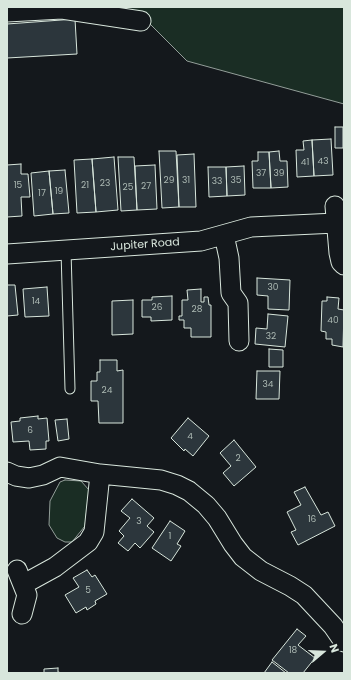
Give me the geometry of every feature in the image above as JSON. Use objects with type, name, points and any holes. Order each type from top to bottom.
[{"type":"street","points":[[7,12],[62,9],[141,21]]},
{"type":"street","name":"Jupiter Road","points":[[7,254],[201,241],[251,227],[336,214],[339,253],[341,262],[344,265]]},
{"type":"street","points":[[224,235],[229,258],[231,293],[238,303],[239,341]]},
{"type":"street","points":[[7,472],[16,476],[29,478],[43,475],[60,467],[100,474],[161,480],[189,491],[206,504],[243,557],[261,571],[304,595],[333,626],[344,642]]},
{"type":"street","points":[[22,614],[27,595],[21,577],[55,567],[88,542],[94,532],[100,474]]},
{"type":"lane","points":[[66,251],[70,389]]},
{"type":"green space","points":[[124,7],[344,7],[344,104],[187,61],[148,22]]},
{"type":"green space","points":[[65,480],[81,481],[89,490],[85,526],[72,542],[65,542],[57,538],[49,525],[50,501],[60,482]]},
{"type":"building","points":[[75,19],[77,54],[7,58],[7,24]]},
{"type":"building","points":[[335,127],[343,127],[343,148],[335,148]]},
{"type":"building","points":[[331,139],[333,175],[314,176],[312,140]]},
{"type":"building","points":[[312,140],[314,176],[297,177],[296,150],[304,150],[303,141]]},
{"type":"building","points":[[159,151],[176,151],[179,207],[162,208]]},
{"type":"building","points":[[279,151],[280,161],[287,161],[288,187],[271,188],[269,152]]},
{"type":"building","points":[[258,152],[269,152],[271,188],[253,188],[252,161],[258,161]]},
{"type":"building","points":[[194,154],[196,207],[179,207],[177,155]]},
{"type":"building","points":[[114,157],[118,210],[96,212],[92,159]]},
{"type":"building","points":[[118,157],[134,157],[137,210],[121,211]]},
{"type":"building","points":[[92,159],[96,212],[77,213],[74,160]]},
{"type":"building","points":[[21,164],[21,174],[28,174],[30,197],[21,197],[22,216],[7,217],[7,165]]},
{"type":"building","points":[[155,165],[157,209],[137,210],[135,166]]},
{"type":"building","points":[[244,166],[245,195],[227,196],[226,167]]},
{"type":"building","points":[[208,167],[226,167],[227,196],[209,197]]},
{"type":"building","points":[[65,170],[69,213],[53,214],[49,171]]},
{"type":"building","points":[[49,171],[53,214],[34,216],[31,173]]},
{"type":"building","points":[[257,278],[290,280],[289,310],[268,309],[268,296],[257,295]]},
{"type":"building","points":[[7,285],[15,285],[18,315],[7,316]]},
{"type":"building","points":[[47,287],[49,316],[25,317],[23,289]]},
{"type":"building","points":[[201,289],[201,302],[204,302],[204,297],[208,297],[209,305],[211,305],[211,337],[191,337],[191,328],[184,328],[184,320],[179,320],[179,316],[182,316],[182,300],[188,300],[187,290]]},
{"type":"building","points":[[172,296],[172,320],[151,321],[151,317],[142,317],[142,300],[152,300],[152,297]]},
{"type":"building","points":[[327,297],[339,298],[338,309],[344,310],[343,347],[332,345],[332,339],[326,339],[326,332],[321,331],[322,301],[327,301]]},
{"type":"building","points":[[133,300],[133,334],[112,335],[112,301]]},
{"type":"building","points":[[268,314],[288,316],[285,347],[255,344],[256,328],[267,329]]},
{"type":"building","points":[[269,349],[283,350],[283,367],[269,367]]},
{"type":"building","points":[[100,360],[117,360],[117,371],[123,370],[123,423],[99,423],[98,401],[91,401],[91,381],[97,381],[97,372],[100,372]]},
{"type":"building","points":[[257,371],[280,371],[279,399],[256,399]]},
{"type":"building","points":[[38,416],[38,419],[47,418],[49,441],[46,441],[46,449],[30,450],[29,441],[13,442],[11,422],[20,421],[20,418]]},
{"type":"building","points":[[188,418],[209,436],[193,456],[185,449],[184,451],[171,438]]},
{"type":"building","points":[[67,419],[69,439],[58,441],[55,420]]},
{"type":"building","points":[[234,440],[256,467],[234,486],[223,473],[231,466],[220,453]]},
{"type":"building","points":[[305,487],[321,515],[328,512],[335,526],[298,545],[291,532],[296,530],[287,512],[301,505],[294,492]]},
{"type":"building","points":[[132,499],[154,518],[147,526],[154,532],[140,548],[135,543],[128,551],[118,543],[124,536],[119,531],[130,518],[121,511]]},
{"type":"building","points":[[170,521],[185,531],[177,544],[181,546],[171,561],[152,548]]},
{"type":"building","points":[[87,570],[92,577],[95,575],[107,594],[95,601],[96,604],[87,610],[86,607],[76,613],[65,595],[79,587],[73,578]]},
{"type":"building","points":[[297,629],[306,636],[298,645],[315,658],[303,673],[289,673],[272,660]]},
{"type":"building","points":[[272,662],[286,673],[264,673]]},
{"type":"building","points":[[58,668],[58,672],[62,673],[44,673],[44,669]]}]
